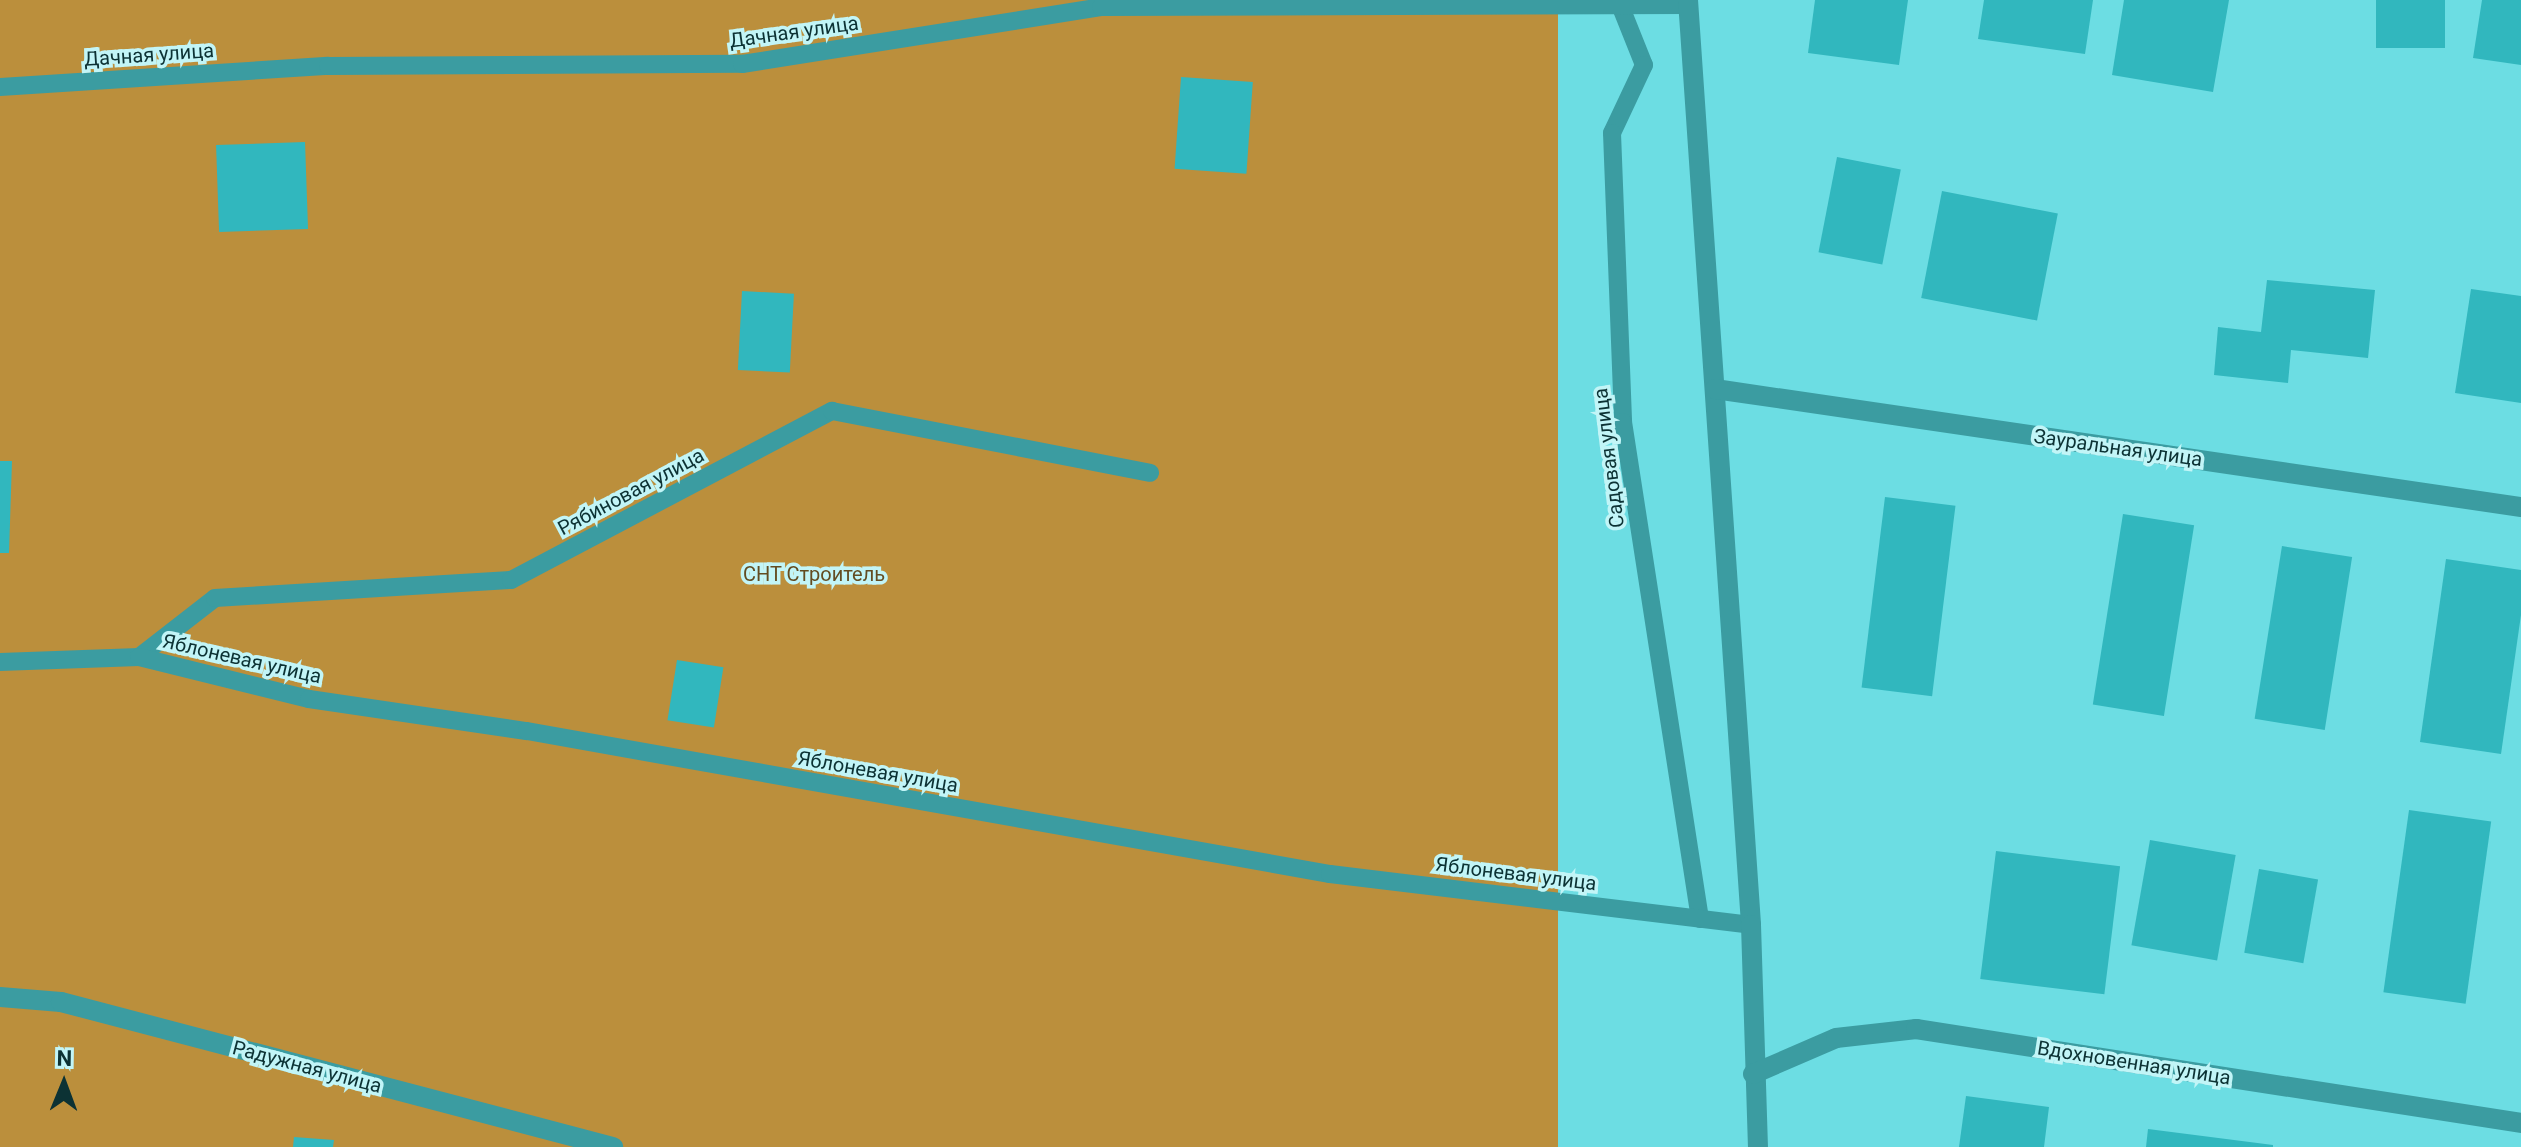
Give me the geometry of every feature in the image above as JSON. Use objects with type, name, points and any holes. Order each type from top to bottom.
[{"type":"street","points":[[1688,2],[1751,925],[1753,1074],[1758,1147]]},
{"type":"street","name":"Зауральная улица","points":[[1715,389],[2521,507]]},
{"type":"street","name":"Радужная улица","points":[[0,997],[61,1002],[613,1147]]},
{"type":"street","name":"Вдохновенная улица","points":[[1753,1074],[1836,1038],[1916,1029],[2521,1123]]},
{"type":"lane","name":"Садовая улица","points":[[1619,2],[1644,65],[1612,133],[1623,422],[1700,919]]},
{"type":"lane","name":"Дачная улица","points":[[0,87],[328,66],[742,64],[1101,7],[1688,2]]},
{"type":"lane","name":"Рябиновая улица","points":[[139,657],[215,598],[511,580],[832,411],[1150,473]]},
{"type":"lane","name":"Яблоневая улица","points":[[0,662],[139,657],[309,699],[527,731],[1330,874],[1751,925]]},
{"type":"green space","name":"СНТ Строитель","points":[[0,0],[1558,0],[1558,1147],[0,1147]]},
{"type":"building","points":[[1815,0],[1908,0],[1899,65],[1808,53]]},
{"type":"building","points":[[1984,0],[2093,0],[2085,54],[1978,39]]},
{"type":"building","points":[[2124,0],[2229,0],[2213,92],[2112,75]]},
{"type":"building","points":[[2376,0],[2445,0],[2445,48],[2376,48]]},
{"type":"building","points":[[2482,0],[2521,0],[2521,65],[2473,58]]},
{"type":"building","points":[[1181,77],[1253,82],[1246,174],[1175,169]]},
{"type":"building","points":[[305,142],[308,229],[219,232],[216,145]]},
{"type":"building","points":[[1837,157],[1901,169],[1882,265],[1818,252]]},
{"type":"building","points":[[1942,191],[2058,214],[2037,321],[1921,298]]},
{"type":"building","points":[[2267,280],[2375,290],[2368,358],[2291,350],[2288,383],[2214,375],[2218,327],[2261,332]]},
{"type":"building","points":[[2471,289],[2521,296],[2521,403],[2455,393]]},
{"type":"building","points":[[742,291],[794,294],[790,373],[738,370]]},
{"type":"building","points":[[0,461],[12,461],[9,553],[0,553]]},
{"type":"building","points":[[1885,497],[1955,506],[1932,696],[1862,688]]},
{"type":"building","points":[[2123,514],[2194,525],[2164,716],[2093,705]]},
{"type":"building","points":[[2282,546],[2352,557],[2325,730],[2255,719]]},
{"type":"building","points":[[2446,559],[2521,570],[2521,615],[2501,754],[2420,742]]},
{"type":"building","points":[[677,660],[723,667],[714,728],[667,720]]},
{"type":"building","points":[[2409,810],[2491,822],[2466,1004],[2383,992]]},
{"type":"building","points":[[2150,840],[2236,855],[2217,960],[2131,945]]},
{"type":"building","points":[[1996,851],[2120,866],[2104,994],[1980,979]]},
{"type":"building","points":[[2259,869],[2318,879],[2303,963],[2244,953]]},
{"type":"building","points":[[1966,1096],[2049,1107],[2044,1147],[1959,1147]]},
{"type":"building","points":[[2148,1129],[2273,1145],[2273,1147],[2146,1147]]},
{"type":"building","points":[[294,1137],[334,1140],[333,1147],[293,1147]]}]
